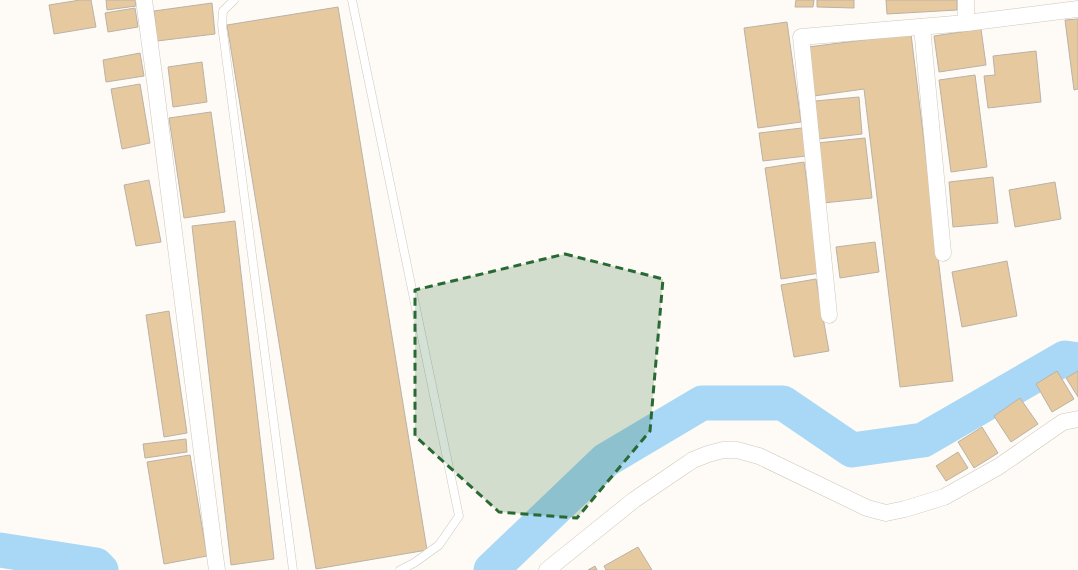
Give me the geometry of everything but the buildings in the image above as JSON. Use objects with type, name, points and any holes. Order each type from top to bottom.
[{"type":"street","points":[[144,0],[217,570]]},
{"type":"street","points":[[966,0],[966,23]]},
{"type":"street","points":[[829,315],[801,37],[966,23],[1078,9]]},
{"type":"street","points":[[922,27],[943,253]]},
{"type":"street","points":[[556,567],[634,500],[693,460],[708,454],[723,450],[737,450],[759,456],[867,508],[886,513],[944,497],[998,467],[1063,422],[1078,419]]},
{"type":"lane","points":[[234,0],[223,11],[222,25],[293,570]]},
{"type":"lane","points":[[352,0],[459,516],[439,544],[414,563],[400,570]]},
{"type":"highlighted area","points":[[565,254],[663,279],[650,431],[577,518],[499,512],[415,436],[415,290]]},
{"type":"waterway","points":[[491,570],[606,460],[702,403],[783,403],[852,450],[923,440],[1065,358],[1078,360]]},
{"type":"waterway","points":[[0,550],[96,565],[101,570]]}]
